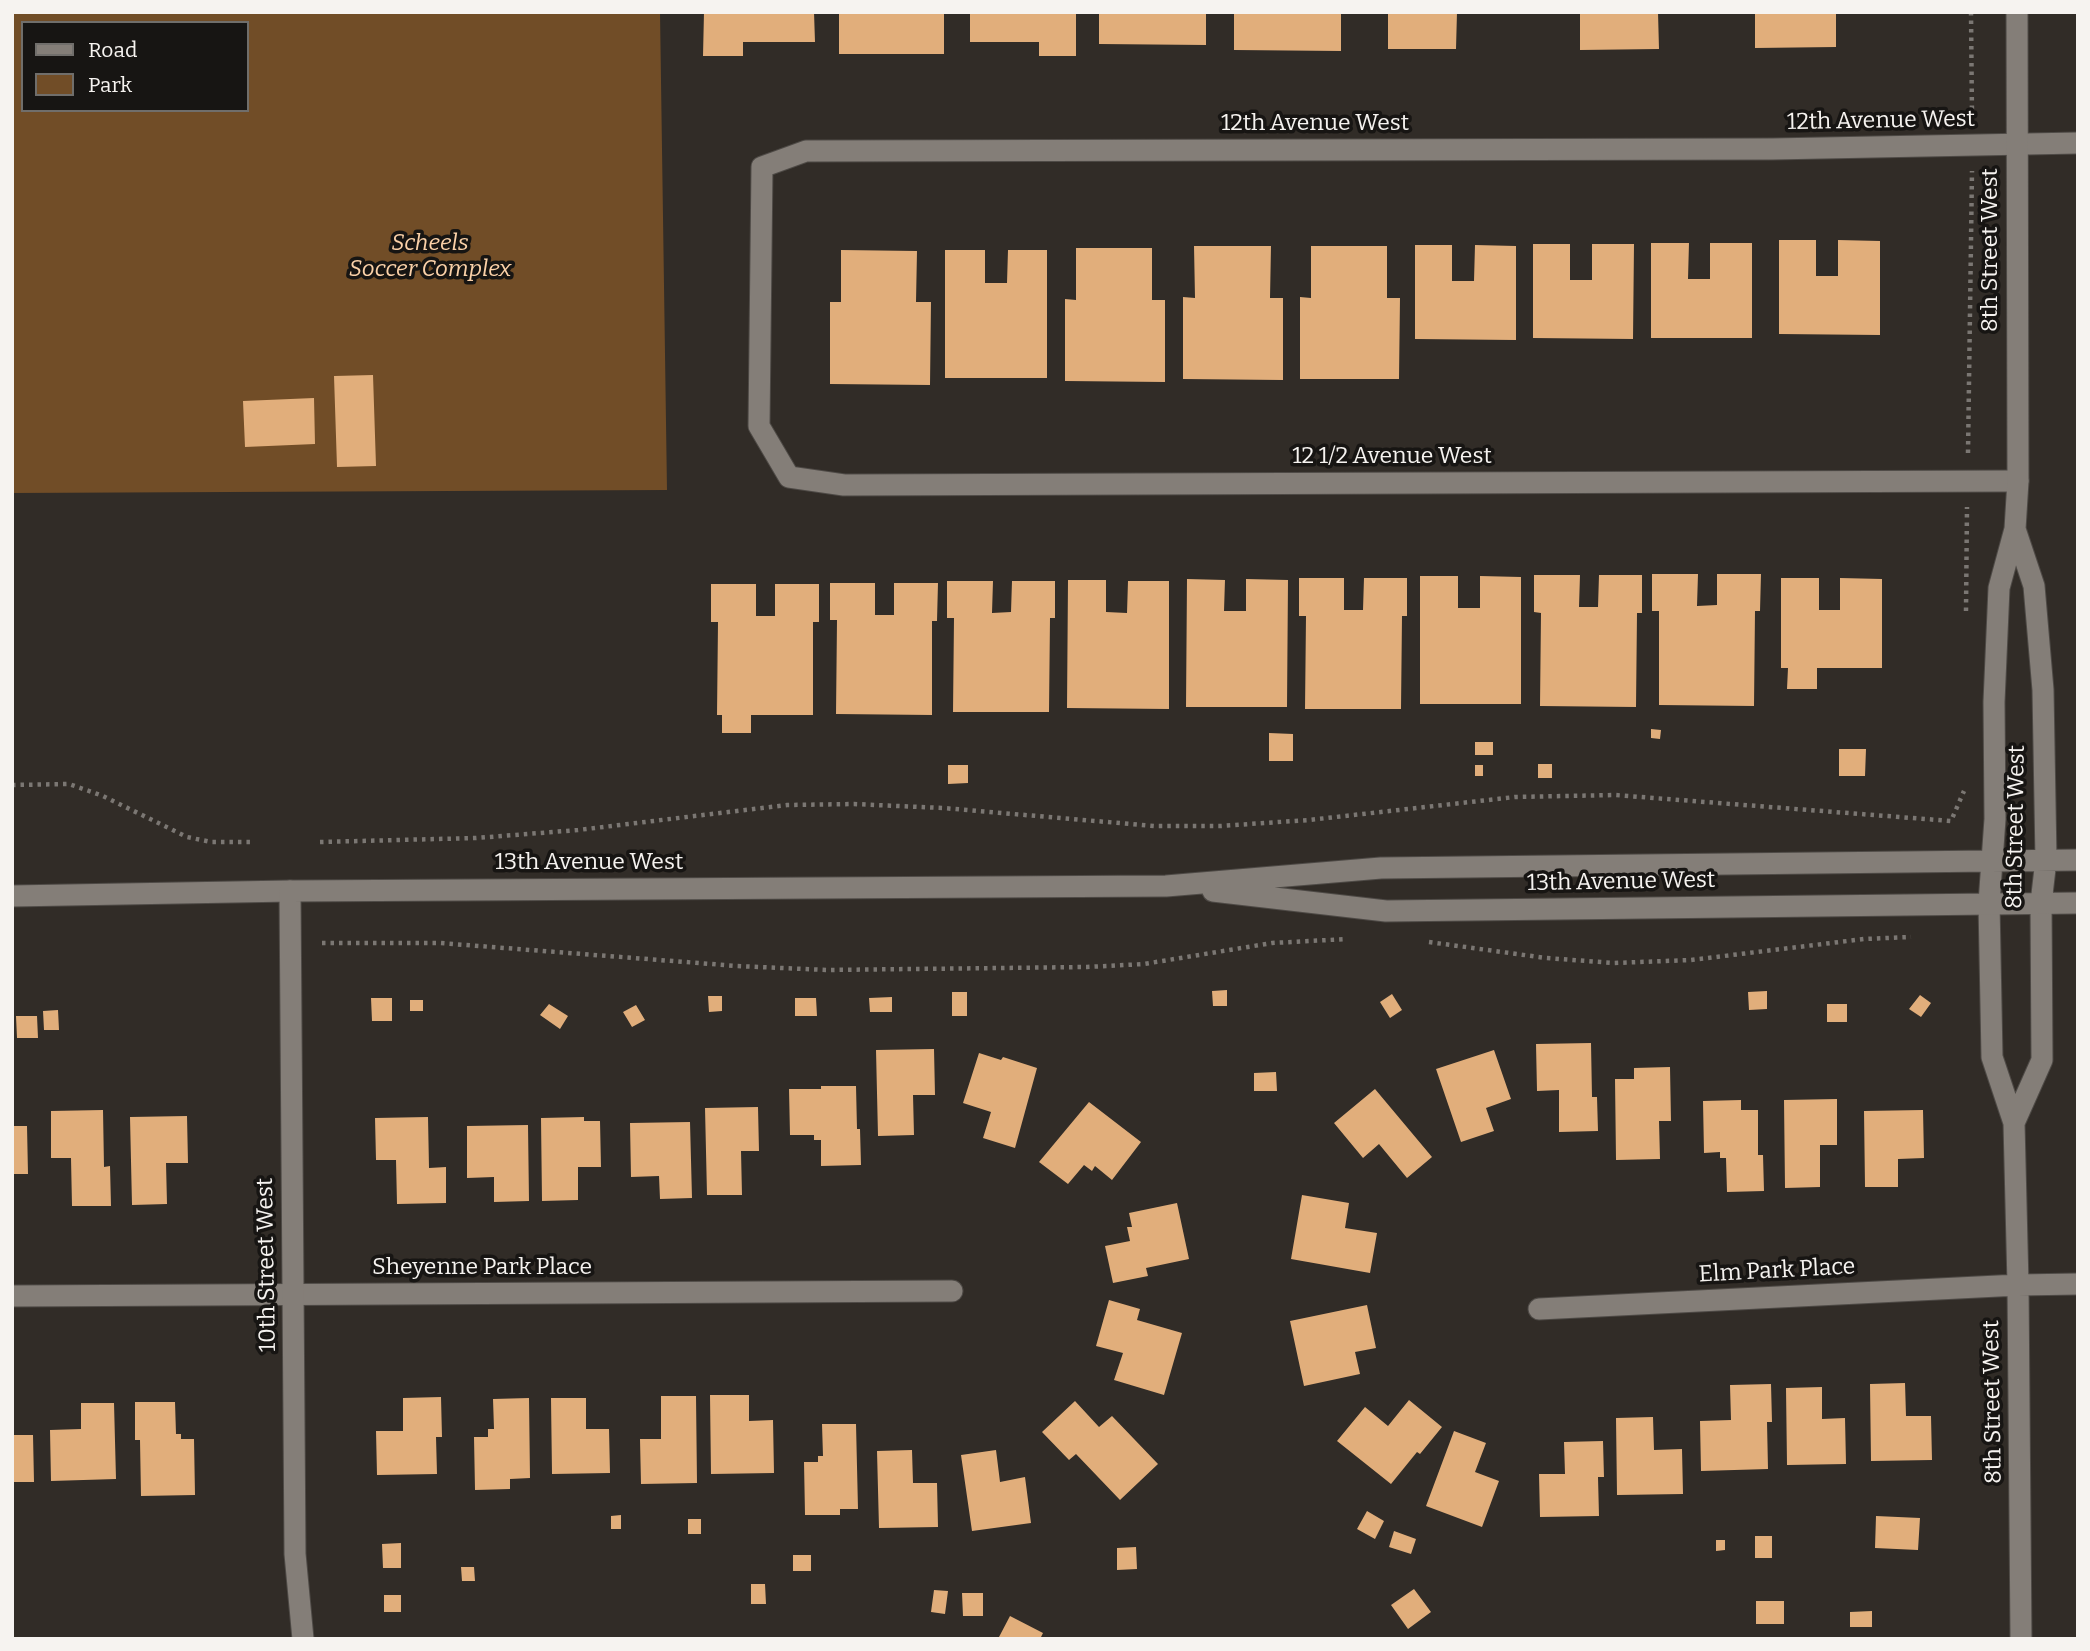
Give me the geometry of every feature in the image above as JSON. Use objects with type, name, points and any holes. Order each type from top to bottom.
[{"type":"street","name":"8th Street West","points":[[2017,12],[2018,481],[2015,529],[1999,588],[1994,702],[1994,819],[1989,903],[1992,1057],[2014,1123],[2021,1639]]},
{"type":"street","name":"12th Avenue West","points":[[778,457],[759,426],[762,167],[806,150],[1758,149],[2078,143]]},
{"type":"street","name":"12 1/2 Avenue West","points":[[778,457],[789,477],[844,485],[2018,481]]},
{"type":"street","name":"8th Street West","points":[[2014,1123],[2042,1060],[2041,903],[2046,860],[2043,690],[2034,586],[2015,529]]},
{"type":"street","name":"13th Avenue West","points":[[12,896],[290,891],[1166,886],[1381,867],[2078,860]]},
{"type":"street","name":"13th Avenue West","points":[[1166,886],[1386,911],[2078,903]]},
{"type":"street","name":"10th Street West","points":[[290,891],[295,1554],[303,1639]]},
{"type":"street","name":"Elm Park Place","points":[[1539,1309],[2078,1284]]},
{"type":"street","name":"Sheyenne Park Place","points":[[12,1296],[951,1291]]},
{"type":"path","points":[[1966,617],[1971,12]]},
{"type":"path","points":[[320,842],[476,838],[578,830],[787,805],[854,804],[943,808],[1154,825],[1220,826],[1309,820],[1515,797],[1615,795],[1951,821],[1964,792],[1964,779]]},
{"type":"path","points":[[12,785],[69,784],[103,796],[187,837],[211,842],[253,842]]},
{"type":"path","points":[[1429,942],[1546,958],[1615,963],[1691,960],[1864,939],[1914,937]]},
{"type":"path","points":[[322,943],[440,943],[737,966],[826,970],[1144,964],[1272,943],[1349,939]]},
{"type":"green space","name":"Scheels Soccer Complex","points":[[12,12],[660,12],[667,490],[12,493]]},
{"type":"building","points":[[704,12],[814,12],[815,42],[743,42],[743,56],[703,56]]},
{"type":"building","points":[[839,12],[944,12],[944,54],[839,54]]},
{"type":"building","points":[[970,12],[1076,12],[1076,56],[1039,56],[1039,42],[970,42]]},
{"type":"building","points":[[1099,12],[1206,12],[1206,45],[1099,44]]},
{"type":"building","points":[[1234,12],[1341,12],[1341,51],[1234,50]]},
{"type":"building","points":[[1388,12],[1457,12],[1456,49],[1388,49]]},
{"type":"building","points":[[1580,12],[1658,12],[1659,49],[1580,50]]},
{"type":"building","points":[[1755,12],[1836,12],[1836,47],[1755,48]]},
{"type":"building","points":[[1779,240],[1816,240],[1816,276],[1838,276],[1838,240],[1880,241],[1880,335],[1779,334]]},
{"type":"building","points":[[1651,243],[1689,243],[1688,279],[1710,279],[1710,243],[1752,243],[1752,338],[1651,338]]},
{"type":"building","points":[[1533,244],[1570,244],[1570,280],[1592,280],[1592,244],[1634,244],[1633,339],[1533,338]]},
{"type":"building","points":[[1415,245],[1452,245],[1452,281],[1474,281],[1475,245],[1516,246],[1516,340],[1415,339]]},
{"type":"building","points":[[1194,246],[1271,246],[1270,298],[1283,298],[1283,380],[1183,379],[1183,297],[1195,298]]},
{"type":"building","points":[[1311,246],[1387,246],[1387,298],[1400,298],[1399,379],[1300,379],[1300,297],[1311,298]]},
{"type":"building","points":[[1076,248],[1152,248],[1152,300],[1165,300],[1165,382],[1065,381],[1065,299],[1076,300]]},
{"type":"building","points":[[841,250],[917,251],[916,302],[931,302],[930,385],[830,384],[830,302],[841,302]]},
{"type":"building","points":[[945,250],[985,250],[985,283],[1007,283],[1008,250],[1047,250],[1047,378],[945,378]]},
{"type":"building","points":[[373,375],[376,466],[337,467],[334,376]]},
{"type":"building","points":[[314,398],[315,444],[245,447],[243,401]]},
{"type":"building","points":[[1652,574],[1698,574],[1697,606],[1717,605],[1717,574],[1761,574],[1760,611],[1755,611],[1754,706],[1659,705],[1659,611],[1652,611]]},
{"type":"building","points":[[1534,575],[1580,575],[1579,607],[1598,607],[1599,575],[1642,575],[1642,613],[1637,613],[1636,707],[1540,706],[1541,613],[1534,612]]},
{"type":"building","points":[[1420,576],[1458,576],[1458,608],[1480,608],[1480,576],[1521,577],[1521,704],[1420,704]]},
{"type":"building","points":[[1299,578],[1344,578],[1344,610],[1363,610],[1364,578],[1407,578],[1407,616],[1402,616],[1401,709],[1305,709],[1306,616],[1299,616]]},
{"type":"building","points":[[1781,578],[1819,578],[1819,610],[1840,610],[1840,578],[1882,579],[1882,668],[1817,668],[1817,689],[1787,689],[1788,668],[1781,668]]},
{"type":"building","points":[[1187,579],[1225,580],[1224,611],[1246,611],[1246,579],[1288,580],[1287,707],[1186,707]]},
{"type":"building","points":[[1068,580],[1106,580],[1106,612],[1127,613],[1128,581],[1169,581],[1169,709],[1067,708]]},
{"type":"building","points":[[947,581],[993,581],[992,613],[1011,612],[1012,581],[1055,581],[1055,618],[1050,618],[1049,712],[953,712],[954,618],[947,618]]},
{"type":"building","points":[[830,583],[875,583],[875,615],[894,615],[894,583],[938,583],[937,621],[932,621],[932,715],[836,714],[837,620],[830,620]]},
{"type":"building","points":[[711,584],[756,584],[756,616],[775,616],[775,584],[819,584],[819,622],[813,622],[813,715],[751,715],[751,733],[722,733],[722,715],[717,715],[718,622],[711,622]]},
{"type":"building","points":[[1651,729],[1661,730],[1660,739],[1651,738]]},
{"type":"building","points":[[1269,733],[1293,734],[1293,761],[1269,761]]},
{"type":"building","points":[[1475,742],[1493,742],[1493,755],[1475,755]]},
{"type":"building","points":[[1839,749],[1866,749],[1865,776],[1839,776]]},
{"type":"building","points":[[1538,764],[1552,764],[1552,778],[1538,778]]},
{"type":"building","points":[[948,765],[968,765],[968,783],[948,784]]},
{"type":"building","points":[[1475,765],[1483,765],[1483,776],[1475,776]]},
{"type":"building","points":[[1227,990],[1227,1006],[1213,1006],[1212,991]]},
{"type":"building","points":[[1767,991],[1767,1009],[1749,1010],[1748,992]]},
{"type":"building","points":[[952,992],[967,992],[967,1016],[952,1016]]},
{"type":"building","points":[[1392,994],[1402,1010],[1390,1018],[1380,1002]]},
{"type":"building","points":[[1920,995],[1931,1003],[1921,1017],[1909,1009]]},
{"type":"building","points":[[708,996],[722,996],[722,1011],[709,1012]]},
{"type":"building","points":[[892,997],[892,1012],[870,1012],[869,998]]},
{"type":"building","points":[[371,998],[392,998],[392,1021],[372,1021]]},
{"type":"building","points":[[795,998],[816,998],[817,1016],[795,1016]]},
{"type":"building","points":[[410,1000],[423,1000],[423,1011],[410,1011]]},
{"type":"building","points":[[549,1004],[568,1016],[560,1029],[540,1015]]},
{"type":"building","points":[[1827,1004],[1847,1004],[1847,1022],[1827,1022]]},
{"type":"building","points":[[636,1005],[645,1020],[632,1027],[623,1012]]},
{"type":"building","points":[[58,1010],[59,1030],[44,1030],[43,1011]]},
{"type":"building","points":[[16,1016],[37,1016],[38,1038],[17,1038]]},
{"type":"building","points":[[1591,1043],[1592,1097],[1597,1097],[1598,1131],[1559,1132],[1559,1090],[1537,1091],[1536,1044]]},
{"type":"building","points":[[934,1049],[935,1095],[913,1095],[914,1135],[878,1136],[876,1050]]},
{"type":"building","points":[[1494,1050],[1511,1099],[1486,1108],[1494,1131],[1461,1142],[1436,1069]]},
{"type":"building","points":[[979,1053],[1001,1060],[1003,1057],[1037,1068],[1015,1148],[983,1138],[991,1112],[963,1103]]},
{"type":"building","points":[[1670,1067],[1671,1121],[1659,1121],[1660,1159],[1616,1160],[1615,1079],[1634,1079],[1634,1068]]},
{"type":"building","points":[[1276,1072],[1277,1091],[1254,1091],[1254,1073]]},
{"type":"building","points":[[821,1086],[856,1086],[861,1165],[821,1166],[821,1140],[814,1140],[814,1135],[790,1135],[789,1089],[821,1089]]},
{"type":"building","points":[[1375,1089],[1432,1157],[1407,1178],[1379,1144],[1363,1158],[1334,1123]]},
{"type":"building","points":[[1837,1099],[1837,1145],[1820,1145],[1820,1187],[1785,1188],[1784,1100]]},
{"type":"building","points":[[1741,1100],[1741,1110],[1758,1110],[1758,1155],[1763,1155],[1764,1191],[1727,1192],[1726,1158],[1720,1158],[1720,1152],[1704,1153],[1703,1101]]},
{"type":"building","points":[[1089,1102],[1141,1142],[1112,1180],[1095,1166],[1092,1171],[1084,1165],[1068,1184],[1039,1162]]},
{"type":"building","points":[[758,1107],[759,1151],[741,1151],[742,1195],[707,1195],[705,1108]]},
{"type":"building","points":[[103,1110],[104,1167],[110,1166],[111,1206],[72,1206],[71,1158],[51,1158],[51,1111]]},
{"type":"building","points":[[1923,1110],[1924,1158],[1898,1159],[1898,1187],[1865,1187],[1864,1111]]},
{"type":"building","points":[[187,1116],[188,1163],[166,1163],[167,1204],[132,1205],[130,1117]]},
{"type":"building","points":[[428,1117],[429,1168],[446,1167],[446,1203],[397,1204],[396,1160],[376,1160],[375,1118]]},
{"type":"building","points":[[584,1117],[584,1121],[600,1121],[601,1167],[578,1167],[578,1200],[542,1201],[541,1118]]},
{"type":"building","points":[[690,1122],[692,1198],[660,1199],[659,1176],[631,1177],[630,1123]]},
{"type":"building","points":[[528,1125],[529,1201],[494,1202],[494,1177],[467,1178],[467,1126]]},
{"type":"building","points":[[12,1126],[27,1126],[28,1174],[12,1174]]},
{"type":"building","points":[[1302,1195],[1349,1203],[1345,1228],[1377,1233],[1370,1273],[1291,1259]]},
{"type":"building","points":[[1177,1203],[1189,1259],[1146,1268],[1148,1276],[1113,1283],[1105,1246],[1130,1241],[1127,1227],[1132,1227],[1129,1213]]},
{"type":"building","points":[[1109,1300],[1140,1309],[1137,1320],[1182,1333],[1164,1395],[1114,1380],[1123,1353],[1096,1346]]},
{"type":"building","points":[[1367,1305],[1376,1348],[1355,1352],[1360,1374],[1304,1386],[1290,1321]]},
{"type":"building","points":[[1905,1383],[1906,1416],[1931,1416],[1932,1460],[1871,1461],[1870,1384]]},
{"type":"building","points":[[1771,1384],[1772,1422],[1767,1422],[1768,1469],[1701,1471],[1700,1421],[1731,1420],[1730,1385]]},
{"type":"building","points":[[1822,1387],[1822,1419],[1845,1418],[1846,1464],[1787,1465],[1786,1388]]},
{"type":"building","points":[[710,1395],[749,1395],[749,1421],[773,1420],[774,1473],[711,1474]]},
{"type":"building","points":[[661,1396],[696,1396],[697,1483],[641,1484],[640,1439],[661,1439]]},
{"type":"building","points":[[441,1397],[442,1437],[436,1437],[437,1474],[377,1475],[376,1431],[403,1431],[403,1398]]},
{"type":"building","points":[[529,1398],[530,1478],[510,1479],[510,1489],[475,1490],[474,1437],[488,1437],[488,1429],[494,1429],[493,1399]]},
{"type":"building","points":[[551,1398],[586,1398],[586,1429],[609,1429],[610,1473],[552,1474]]},
{"type":"building","points":[[1409,1400],[1442,1427],[1391,1484],[1337,1441],[1365,1407],[1388,1426]]},
{"type":"building","points":[[1075,1401],[1099,1427],[1112,1416],[1158,1464],[1120,1500],[1076,1454],[1069,1460],[1042,1432]]},
{"type":"building","points":[[135,1402],[175,1402],[176,1434],[181,1434],[181,1439],[194,1439],[195,1495],[141,1496],[140,1440],[135,1440]]},
{"type":"building","points":[[81,1403],[114,1403],[116,1479],[51,1481],[50,1430],[81,1429]]},
{"type":"building","points":[[1653,1417],[1654,1450],[1682,1449],[1683,1494],[1617,1495],[1616,1418]]},
{"type":"building","points":[[822,1424],[856,1424],[858,1509],[840,1509],[840,1515],[805,1515],[804,1462],[818,1462],[818,1456],[823,1456]]},
{"type":"building","points":[[1454,1431],[1486,1443],[1475,1472],[1499,1481],[1482,1527],[1426,1506]]},
{"type":"building","points":[[12,1435],[33,1435],[34,1482],[12,1482]]},
{"type":"building","points":[[1603,1441],[1604,1477],[1598,1477],[1599,1516],[1540,1517],[1539,1474],[1565,1474],[1564,1442]]},
{"type":"building","points":[[912,1450],[913,1483],[937,1483],[938,1527],[879,1528],[877,1451]]},
{"type":"building","points":[[996,1450],[1000,1482],[1025,1477],[1031,1523],[972,1531],[961,1455]]},
{"type":"building","points":[[1367,1511],[1384,1521],[1375,1539],[1357,1529]]},
{"type":"building","points":[[621,1515],[621,1529],[611,1529],[611,1516]]},
{"type":"building","points":[[1876,1516],[1920,1518],[1918,1550],[1875,1548]]},
{"type":"building","points":[[688,1519],[701,1519],[701,1534],[688,1534]]},
{"type":"building","points":[[1394,1531],[1416,1539],[1411,1554],[1389,1547]]},
{"type":"building","points":[[1755,1536],[1772,1536],[1772,1558],[1755,1558]]},
{"type":"building","points":[[1716,1540],[1725,1540],[1725,1550],[1716,1551]]},
{"type":"building","points":[[401,1543],[401,1568],[383,1568],[382,1544]]},
{"type":"building","points":[[1136,1547],[1137,1569],[1117,1570],[1117,1548]]},
{"type":"building","points":[[793,1555],[811,1555],[811,1571],[793,1571]]},
{"type":"building","points":[[461,1567],[474,1567],[475,1581],[462,1581]]},
{"type":"building","points":[[751,1584],[765,1584],[766,1604],[751,1604]]},
{"type":"building","points":[[1414,1589],[1431,1612],[1408,1629],[1391,1605]]},
{"type":"building","points":[[934,1590],[948,1591],[945,1614],[931,1612]]},
{"type":"building","points":[[962,1593],[983,1593],[983,1616],[963,1616]]},
{"type":"building","points":[[384,1595],[401,1595],[401,1612],[384,1612]]},
{"type":"building","points":[[1756,1601],[1784,1601],[1784,1624],[1756,1624]]},
{"type":"building","points":[[1872,1611],[1872,1627],[1850,1627],[1850,1612]]},
{"type":"building","points":[[1010,1616],[1043,1633],[1040,1639],[999,1637]]}]
